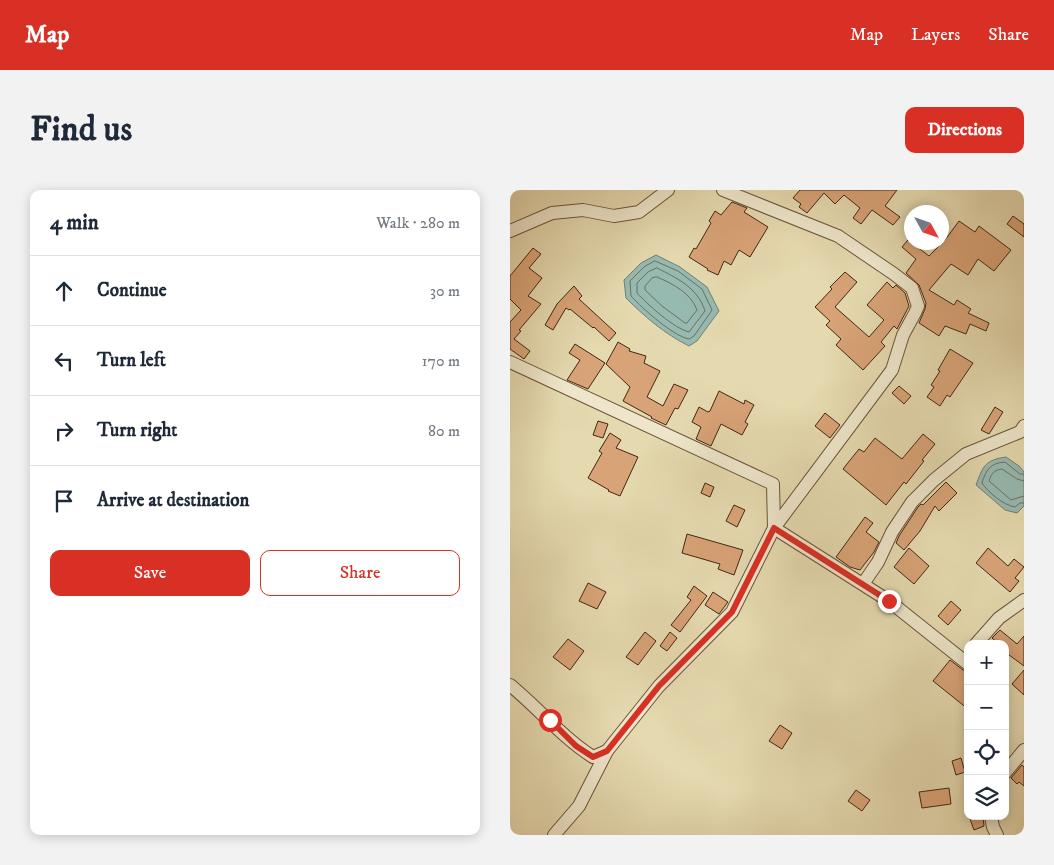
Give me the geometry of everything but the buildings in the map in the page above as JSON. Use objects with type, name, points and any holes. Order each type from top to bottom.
[{"type":"street","points":[[510,231],[552,213],[583,210],[614,216],[640,212],[668,190]]},
{"type":"street","points":[[554,835],[579,806],[607,751],[659,686],[732,612],[774,528],[892,370],[903,335],[918,306],[912,288],[838,236],[723,190]]},
{"type":"street","points":[[510,362],[772,484],[774,528]]},
{"type":"street","points":[[863,584],[878,562],[892,532],[912,502],[934,480],[966,454],[1020,432],[1024,426]]},
{"type":"street","points":[[774,528],[889,601],[964,657]]},
{"type":"street","points":[[980,640],[999,618],[1024,600]]},
{"type":"street","points":[[510,685],[576,746],[593,757],[607,751]]},
{"type":"street","points":[[1009,768],[1024,750]]},
{"type":"water","points":[[656,255],[680,267],[707,287],[719,311],[697,341],[689,346],[656,325],[626,298],[624,280],[641,263]]},
{"type":"water","points":[[1006,457],[1024,472],[1024,506],[1017,513],[1005,510],[976,485],[983,469],[989,462]]},
{"type":"route","points":[[550,720],[576,746],[593,757],[607,751],[659,686],[732,612],[774,528],[889,601]]}]
